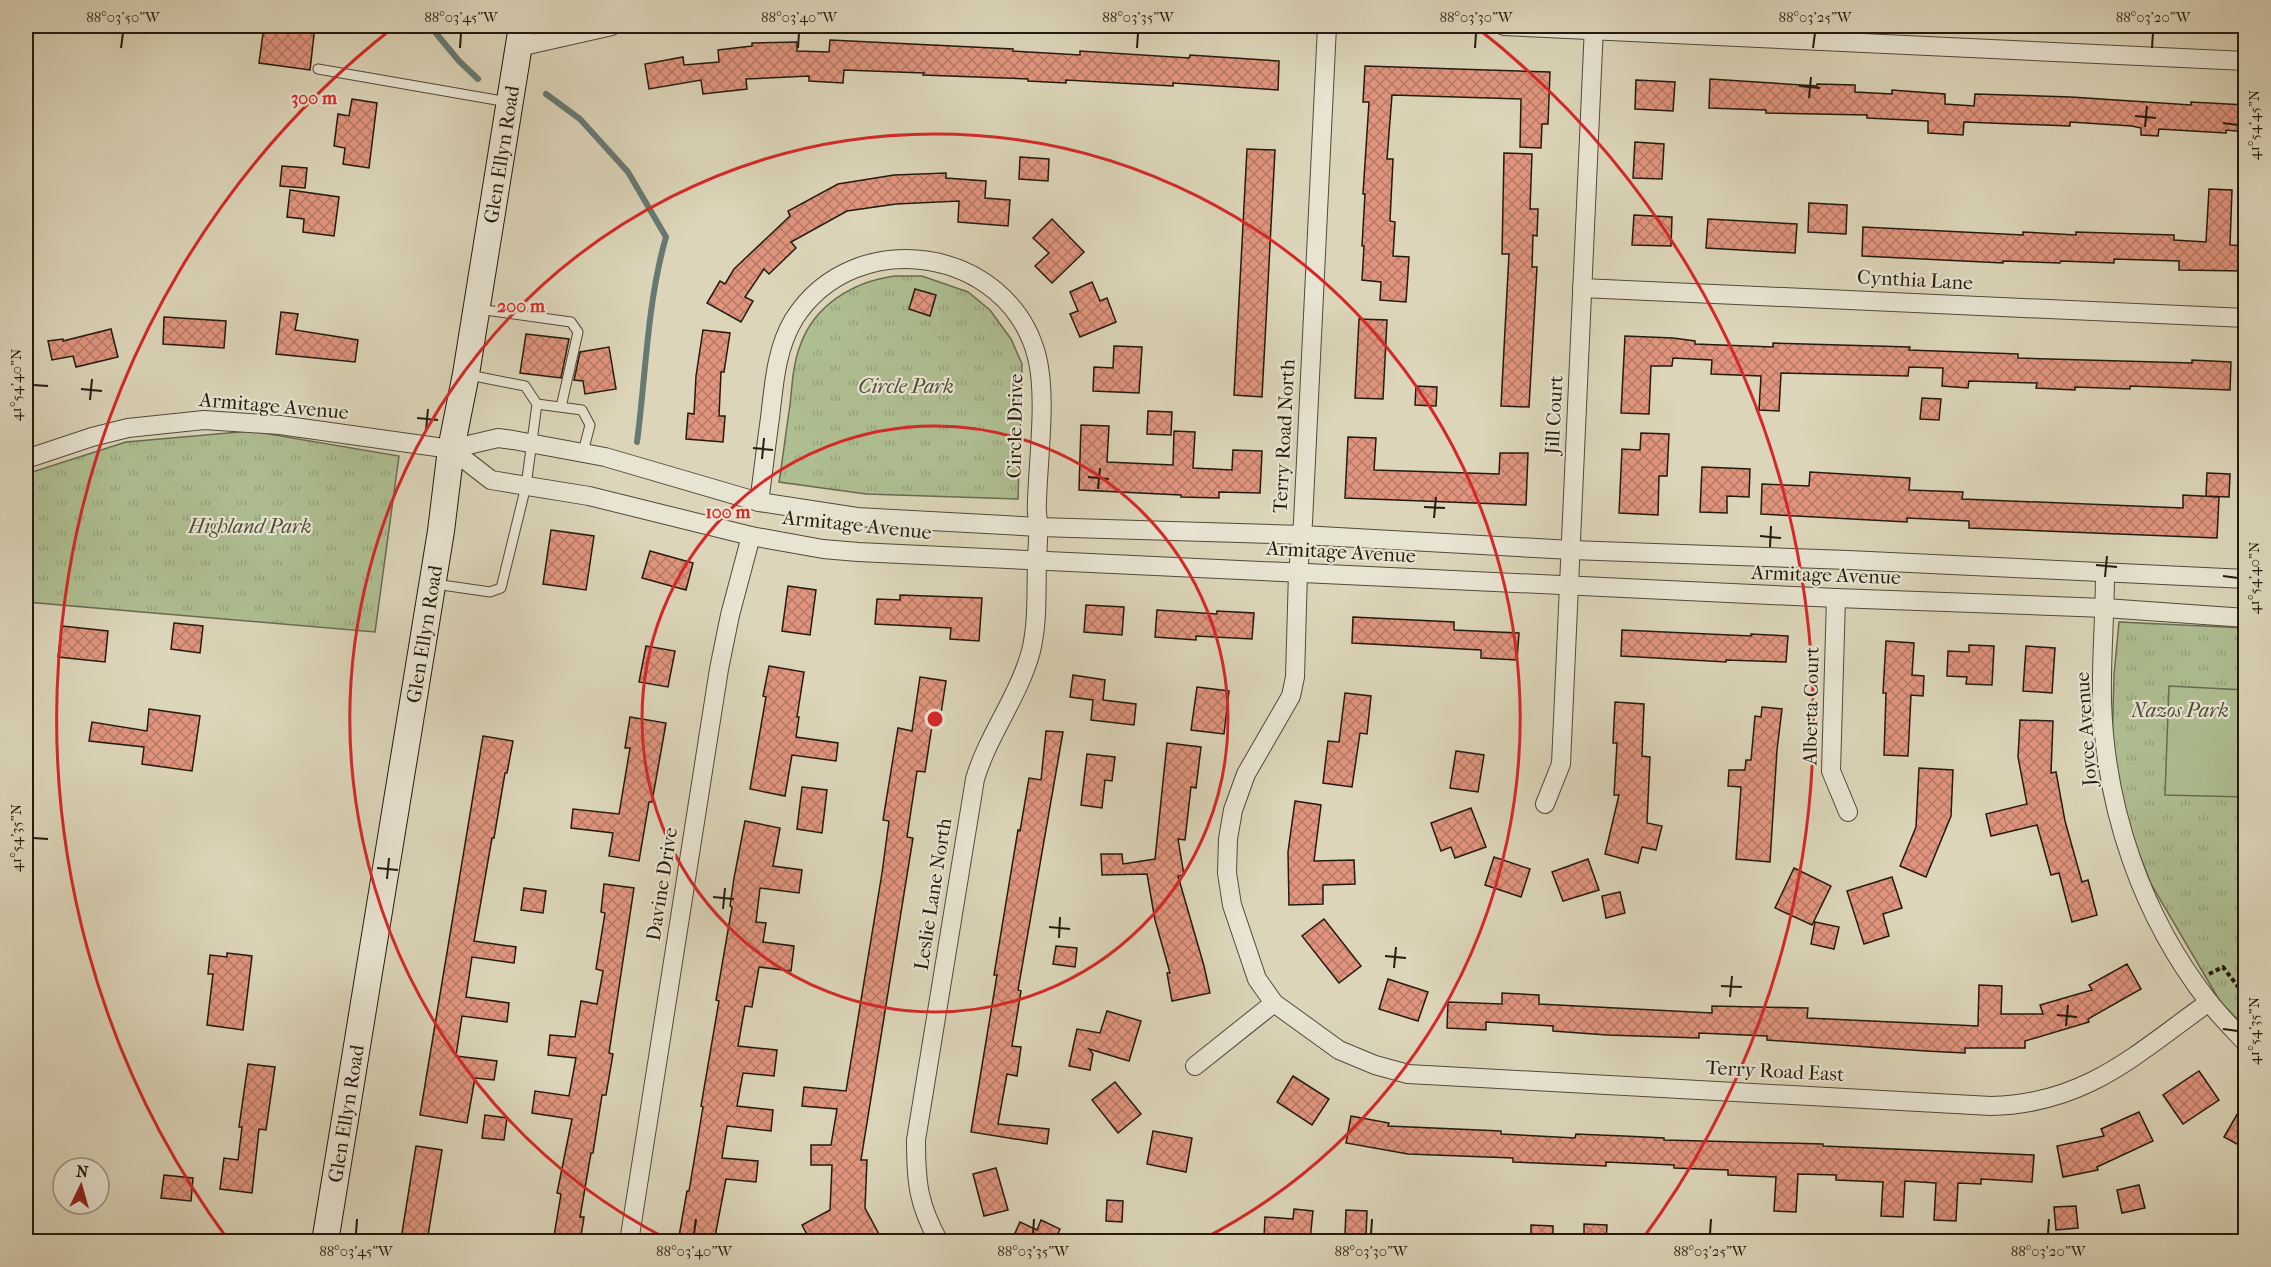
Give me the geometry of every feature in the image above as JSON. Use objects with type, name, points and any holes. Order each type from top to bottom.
[{"type":"street","points":[[521,36],[612,26]]},
{"type":"street","name":"Terry Road North","points":[[1274,1003],[1257,979],[1237,924],[1227,873],[1228,839],[1233,810],[1246,774],[1291,696],[1296,677],[1298,572],[1302,535],[1327,26]]},
{"type":"street","points":[[1504,26],[1594,28],[2246,61]]},
{"type":"street","name":"Jill Court","points":[[1545,804],[1561,764],[1594,28]]},
{"type":"street","name":"Glen Ellyn Road","points":[[325,1242],[432,584],[451,450],[477,309],[521,36]]},
{"type":"street","name":"Circle Drive","points":[[759,502],[778,359],[795,318],[826,285],[849,271],[882,261],[906,258],[956,267],[983,280],[996,290],[1013,309],[1029,333],[1038,360],[1041,390],[1036,506],[1039,527],[1037,560]]},
{"type":"street","name":"Cynthia Lane","points":[[1582,288],[2246,318]]},
{"type":"street","name":"Armitage Avenue","points":[[26,459],[92,437],[128,428],[204,420],[280,425],[451,450],[498,438],[532,443],[583,452],[759,502],[857,517],[1039,527],[1302,535],[1571,550],[1848,560],[2246,579]]},
{"type":"street","name":"Armitage Avenue","points":[[451,450],[491,480],[589,496],[751,536],[823,549],[1836,598],[2105,608],[2246,618]]},
{"type":"street","name":"Davine Drive","points":[[628,1242],[719,669],[730,615],[751,536]]},
{"type":"street","name":"Leslie Lane North","points":[[939,1242],[920,1201],[916,1175],[916,1140],[975,779],[982,756],[1024,671],[1030,652],[1037,560]]},
{"type":"street","name":"Joyce Avenue","points":[[2105,573],[2102,701],[2107,762],[2119,821],[2142,888],[2156,917],[2177,956],[2209,1002]]},
{"type":"street","name":"Alberta Court","points":[[1836,598],[1831,771],[1848,812]]},
{"type":"street","points":[[2209,1002],[2246,1043]]},
{"type":"street","name":"Terry Road East","points":[[1274,1003],[1339,1050],[1375,1065],[1408,1074],[1991,1106],[2030,1104],[2072,1092],[2119,1067],[2209,1002]]},
{"type":"street","points":[[1195,1066],[1274,1003]]},
{"type":"lane","points":[[318,69],[510,102]]},
{"type":"lane","points":[[477,309],[572,322],[578,332],[561,407]]},
{"type":"lane","points":[[432,584],[490,592],[501,588],[526,486],[537,404],[525,386],[466,374]]},
{"type":"lane","points":[[537,404],[582,410],[590,425],[583,452]]},
{"type":"path","points":[[2204,977],[2223,967],[2246,997]]},
{"type":"green space","name":"Circle Park","points":[[894,276],[922,276],[968,292],[990,310],[1011,339],[1022,364],[1018,499],[866,494],[779,482],[794,368],[806,331],[825,307],[837,298],[864,284]]},
{"type":"green space","name":"Highland Park","points":[[251,431],[399,456],[375,632],[26,602],[26,474],[126,442]]},
{"type":"green space","name":"Nazos Park","points":[[2119,622],[2245,628],[2245,1027],[2221,1003],[2151,884],[2127,823],[2112,749],[2114,675]]},
{"type":"green space","points":[[2169,686],[2245,690],[2245,797],[2165,795]]},
{"type":"building","points":[[264,26],[295,30],[295,26],[315,26],[310,70],[259,63]]},
{"type":"building","points":[[830,40],[1013,49],[1013,51],[1080,55],[1080,51],[1279,61],[1278,90],[1173,83],[1173,86],[1066,80],[1066,83],[844,70],[843,83],[809,81],[809,76],[746,79],[747,89],[703,94],[701,80],[649,89],[645,64],[683,57],[684,65],[719,62],[718,50],[752,46],[752,43],[797,42],[797,51],[829,52]]},
{"type":"building","points":[[1365,66],[1550,72],[1548,124],[1542,124],[1541,148],[1520,147],[1521,99],[1392,95],[1387,159],[1393,159],[1390,221],[1395,222],[1393,256],[1409,257],[1406,302],[1380,300],[1381,282],[1362,280],[1365,194],[1363,194],[1369,102],[1363,102]]},
{"type":"building","points":[[1710,79],[1817,86],[1817,84],[1855,85],[1855,92],[1892,94],[1892,90],[1945,94],[1945,104],[1974,106],[1975,94],[2071,97],[2191,105],[2191,102],[2246,105],[2246,132],[2159,129],[2158,136],[2141,135],[2141,128],[2132,126],[2070,122],[2070,126],[1964,122],[1963,135],[1928,133],[1928,121],[1867,118],[1867,115],[1766,113],[1766,110],[1709,108]]},
{"type":"building","points":[[1636,80],[1675,82],[1673,111],[1635,109]]},
{"type":"building","points":[[352,99],[377,103],[369,168],[343,164],[345,148],[334,146],[338,114],[349,116]]},
{"type":"building","points":[[1635,142],[1664,144],[1662,179],[1633,178]]},
{"type":"building","points":[[1247,149],[1275,150],[1262,397],[1234,395]]},
{"type":"building","points":[[1504,153],[1532,154],[1530,209],[1538,209],[1537,236],[1533,235],[1532,267],[1537,267],[1529,407],[1501,406],[1509,254],[1502,254]]},
{"type":"building","points":[[1020,157],[1049,159],[1048,181],[1019,179]]},
{"type":"building","points":[[282,166],[307,168],[305,188],[280,186]]},
{"type":"building","points":[[946,173],[946,178],[986,181],[985,198],[1010,200],[1008,226],[958,222],[959,201],[896,204],[847,211],[791,242],[796,248],[769,274],[764,269],[745,297],[753,301],[741,322],[707,303],[720,281],[725,284],[734,269],[790,216],[788,211],[838,184],[894,175]]},
{"type":"building","points":[[2209,189],[2232,190],[2230,245],[2246,246],[2246,271],[2179,270],[2179,261],[2114,259],[2114,263],[2003,261],[2003,263],[1862,256],[1863,227],[2023,235],[2023,232],[2076,235],[2076,232],[2174,235],[2174,240],[2206,242]]},
{"type":"building","points":[[290,190],[339,197],[334,236],[303,232],[304,219],[287,217]]},
{"type":"building","points":[[1809,203],[1847,205],[1846,234],[1808,232]]},
{"type":"building","points":[[1634,215],[1672,217],[1671,246],[1632,245]]},
{"type":"building","points":[[1052,219],[1084,252],[1052,283],[1035,266],[1049,253],[1033,238]]},
{"type":"building","points":[[1708,219],[1797,224],[1795,253],[1706,248]]},
{"type":"building","points":[[1092,282],[1100,301],[1107,298],[1116,322],[1080,337],[1070,314],[1078,311],[1070,292]]},
{"type":"building","points":[[915,289],[936,295],[930,316],[909,309]]},
{"type":"building","points":[[281,312],[298,314],[295,330],[358,340],[355,362],[276,354]]},
{"type":"building","points":[[164,317],[226,321],[224,348],[163,344]]},
{"type":"building","points":[[1359,319],[1387,320],[1383,399],[1355,398]]},
{"type":"building","points":[[111,329],[118,357],[76,367],[73,356],[52,360],[48,341],[63,339],[63,341]]},
{"type":"building","points":[[703,330],[730,333],[724,372],[721,372],[719,416],[725,416],[723,442],[686,439],[688,413],[694,414],[696,376]]},
{"type":"building","points":[[526,334],[569,339],[561,378],[520,373]]},
{"type":"building","points":[[1625,336],[1673,338],[1695,341],[1695,344],[1773,347],[1773,343],[1910,347],[1909,350],[2018,354],[2018,358],[2231,362],[2230,390],[2130,386],[2130,389],[2075,387],[2075,390],[2036,388],[2037,383],[1969,381],[1968,388],[1942,386],[1943,368],[1909,367],[1908,376],[1781,373],[1779,411],[1759,410],[1761,376],[1711,374],[1712,360],[1673,358],[1672,366],[1651,366],[1649,414],[1621,413]]},
{"type":"building","points":[[1114,346],[1142,347],[1139,393],[1093,391],[1094,367],[1113,368]]},
{"type":"building","points":[[609,347],[616,389],[585,394],[583,381],[574,380],[580,352]]},
{"type":"building","points":[[1416,386],[1437,387],[1436,406],[1415,405]]},
{"type":"building","points":[[1922,398],[1941,399],[1939,420],[1920,419]]},
{"type":"building","points":[[1148,411],[1172,412],[1171,435],[1147,434]]},
{"type":"building","points":[[1081,425],[1109,426],[1107,462],[1173,465],[1174,431],[1195,432],[1193,468],[1232,470],[1233,450],[1262,451],[1260,493],[1219,492],[1219,498],[1079,490]]},
{"type":"building","points":[[1641,433],[1669,434],[1667,476],[1659,476],[1658,515],[1619,513],[1622,449],[1640,450]]},
{"type":"building","points":[[1348,437],[1376,438],[1374,470],[1499,474],[1500,453],[1528,453],[1526,505],[1345,498]]},
{"type":"building","points":[[1702,467],[1750,469],[1749,497],[1727,496],[1727,513],[1700,512]]},
{"type":"building","points":[[1810,472],[1910,478],[1909,490],[1963,492],[1962,499],[2183,508],[2183,495],[2219,497],[2217,538],[1969,528],[1969,521],[1907,518],[1907,522],[1761,514],[1762,484],[1809,486]]},
{"type":"building","points":[[2207,473],[2230,474],[2229,497],[2206,496]]},
{"type":"building","points":[[551,530],[594,536],[586,590],[543,584]]},
{"type":"building","points":[[650,551],[693,563],[686,590],[642,578]]},
{"type":"building","points":[[788,586],[816,590],[810,635],[782,631]]},
{"type":"building","points":[[900,595],[982,598],[979,641],[950,639],[951,628],[875,624],[877,599],[900,600]]},
{"type":"building","points":[[1086,605],[1124,607],[1122,635],[1084,632]]},
{"type":"building","points":[[1157,610],[1217,614],[1217,611],[1254,613],[1252,639],[1196,636],[1196,640],[1155,637]]},
{"type":"building","points":[[1353,617],[1454,622],[1454,630],[1519,633],[1517,660],[1481,658],[1481,650],[1352,643]]},
{"type":"building","points":[[174,623],[203,626],[200,653],[171,649]]},
{"type":"building","points":[[62,626],[108,631],[105,662],[58,657]]},
{"type":"building","points":[[1622,630],[1788,636],[1786,662],[1726,660],[1726,662],[1621,656]]},
{"type":"building","points":[[1886,641],[1914,643],[1912,675],[1924,676],[1923,696],[1911,695],[1908,756],[1884,755],[1886,693],[1883,693]]},
{"type":"building","points":[[1969,645],[1994,646],[1992,685],[1966,684],[1967,677],[1947,676],[1948,651],[1969,652]]},
{"type":"building","points":[[646,646],[675,651],[668,687],[639,682]]},
{"type":"building","points":[[2026,646],[2055,648],[2052,693],[2023,691]]},
{"type":"building","points":[[769,666],[804,672],[796,737],[838,743],[836,761],[792,755],[785,796],[750,789]]},
{"type":"building","points":[[1073,675],[1105,680],[1103,700],[1136,704],[1134,725],[1091,720],[1093,700],[1070,697]]},
{"type":"building","points":[[920,677],[946,681],[940,720],[933,719],[925,772],[917,771],[907,837],[913,838],[861,1160],[867,1160],[865,1208],[880,1236],[871,1242],[811,1242],[802,1225],[830,1210],[832,1165],[811,1165],[811,1145],[831,1145],[837,1109],[802,1106],[804,1087],[846,1091],[882,873],[889,821],[883,820],[898,728],[912,731]]},
{"type":"building","points":[[1197,687],[1229,691],[1224,734],[1191,730]]},
{"type":"building","points":[[1345,693],[1371,696],[1367,734],[1360,733],[1352,787],[1323,783],[1328,741],[1339,742]]},
{"type":"building","points":[[1615,702],[1644,704],[1642,756],[1650,757],[1647,823],[1662,826],[1656,850],[1642,847],[1638,863],[1605,854],[1619,795],[1614,795],[1617,743],[1613,743]]},
{"type":"building","points":[[1762,707],[1782,709],[1770,862],[1736,859],[1741,787],[1728,786],[1729,770],[1745,770],[1746,760],[1751,760],[1755,716],[1761,717]]},
{"type":"building","points":[[149,709],[200,716],[192,771],[142,764],[144,747],[89,741],[92,722],[147,731]]},
{"type":"building","points":[[630,717],[666,723],[639,861],[609,856],[613,833],[571,828],[573,809],[619,814],[630,748],[625,748]]},
{"type":"building","points":[[2020,720],[2053,721],[2051,773],[2056,772],[2065,821],[2082,882],[2088,880],[2097,915],[2072,922],[2059,873],[2051,875],[2037,825],[1991,836],[1986,814],[2027,804],[2018,757]]},
{"type":"building","points":[[1046,731],[1063,732],[1018,990],[1021,991],[1012,1046],[1021,1047],[1017,1076],[1007,1074],[998,1124],[1049,1129],[1047,1144],[971,1132],[1018,830],[1020,831],[1029,778],[1041,780]]},
{"type":"building","points":[[483,736],[513,741],[494,838],[492,838],[474,941],[516,947],[514,963],[472,957],[466,997],[509,1003],[507,1022],[462,1016],[456,1056],[497,1061],[494,1080],[475,1078],[467,1123],[420,1115]]},
{"type":"building","points":[[1167,743],[1201,747],[1196,788],[1191,787],[1185,840],[1178,839],[1184,875],[1178,876],[1210,993],[1172,1001],[1167,973],[1170,973],[1155,920],[1147,874],[1102,875],[1101,854],[1122,854],[1123,864],[1155,859]]},
{"type":"building","points":[[1456,751],[1484,755],[1478,792],[1450,788]]},
{"type":"building","points":[[1087,754],[1115,757],[1112,781],[1105,780],[1102,808],[1081,805]]},
{"type":"building","points":[[1919,768],[1953,770],[1951,816],[1926,877],[1900,866],[1916,827]]},
{"type":"building","points":[[802,787],[827,790],[822,833],[797,829]]},
{"type":"building","points":[[1295,801],[1321,805],[1314,861],[1354,860],[1355,884],[1323,885],[1323,904],[1289,905],[1288,852]]},
{"type":"building","points":[[1471,808],[1486,847],[1455,858],[1451,847],[1441,851],[1431,823]]},
{"type":"building","points":[[745,821],[780,828],[773,866],[802,870],[799,893],[760,888],[756,922],[766,923],[763,942],[794,946],[791,971],[759,967],[752,1007],[745,1006],[738,1046],[777,1050],[774,1076],[743,1073],[737,1106],[773,1110],[771,1131],[727,1126],[722,1158],[758,1161],[756,1182],[726,1179],[714,1242],[678,1242],[703,1107],[701,1106],[719,1001],[716,1000]]},
{"type":"building","points":[[1494,857],[1530,869],[1521,897],[1485,885]]},
{"type":"building","points":[[1588,859],[1599,890],[1563,901],[1552,872]]},
{"type":"building","points":[[1794,868],[1831,886],[1812,925],[1775,908]]},
{"type":"building","points":[[1892,877],[1902,908],[1883,914],[1889,936],[1864,944],[1847,891]]},
{"type":"building","points":[[604,884],[634,888],[609,1053],[613,1054],[606,1095],[602,1095],[593,1153],[591,1153],[580,1217],[584,1217],[580,1242],[553,1242],[561,1194],[557,1193],[572,1119],[532,1113],[535,1091],[569,1096],[576,1058],[548,1055],[550,1035],[575,1037],[581,1001],[597,1004],[603,971],[596,969],[605,913],[601,912]]},
{"type":"building","points":[[524,888],[546,891],[543,913],[521,910]]},
{"type":"building","points":[[1620,892],[1625,913],[1606,918],[1602,896]]},
{"type":"building","points":[[1324,919],[1361,966],[1339,983],[1302,936]]},
{"type":"building","points":[[1815,922],[1839,927],[1834,949],[1811,944]]},
{"type":"building","points":[[1056,946],[1077,948],[1075,967],[1053,964]]},
{"type":"building","points":[[227,953],[252,956],[243,1030],[207,1025],[213,974],[208,974],[210,955],[227,957]]},
{"type":"building","points":[[2127,964],[2141,989],[2088,1019],[2089,1022],[2025,1041],[2025,1048],[1965,1048],[1965,1053],[1767,1040],[1767,1036],[1699,1033],[1699,1038],[1607,1035],[1553,1031],[1553,1026],[1486,1022],[1486,1030],[1447,1028],[1448,1002],[1502,1004],[1502,993],[1539,995],[1539,1004],[1712,1013],[1712,1006],[1808,1008],[1807,1018],[1978,1026],[1979,985],[2002,986],[2001,1014],[2043,1014],[2040,1005],[2092,990],[2089,985]]},
{"type":"building","points":[[1388,979],[1428,992],[1418,1021],[1379,1009]]},
{"type":"building","points":[[1107,1011],[1141,1021],[1129,1061],[1089,1049],[1093,1054],[1090,1070],[1069,1066],[1077,1029],[1100,1033]]},
{"type":"building","points":[[248,1064],[275,1067],[266,1130],[259,1129],[252,1193],[220,1189],[224,1158],[238,1160],[242,1127],[239,1127]]},
{"type":"building","points":[[2199,1071],[2219,1100],[2183,1124],[2163,1095]]},
{"type":"building","points":[[1293,1076],[1329,1099],[1312,1125],[1277,1102]]},
{"type":"building","points":[[1115,1082],[1141,1114],[1118,1133],[1092,1100]]},
{"type":"building","points":[[2246,1099],[2246,1149],[2224,1137]]},
{"type":"building","points":[[2139,1112],[2153,1141],[2097,1167],[2098,1170],[2063,1177],[2057,1146],[2104,1136],[2101,1129]]},
{"type":"building","points":[[485,1115],[507,1118],[504,1140],[482,1138]]},
{"type":"building","points":[[1351,1116],[1389,1123],[1388,1126],[1501,1131],[1501,1134],[1575,1138],[1576,1134],[1664,1138],[1664,1140],[1823,1144],[1823,1146],[2034,1155],[2032,1182],[1981,1179],[1981,1184],[1958,1183],[1956,1221],[1934,1220],[1936,1183],[1905,1181],[1903,1217],[1881,1216],[1883,1182],[1836,1180],[1836,1175],[1798,1174],[1796,1212],[1774,1211],[1776,1177],[1728,1175],[1728,1170],[1674,1168],[1674,1165],[1606,1162],[1606,1166],[1513,1162],[1513,1158],[1408,1154],[1346,1143]]},
{"type":"building","points":[[1153,1131],[1192,1138],[1186,1172],[1147,1164]]},
{"type":"building","points":[[416,1146],[442,1150],[427,1242],[401,1239]]},
{"type":"building","points":[[996,1168],[1008,1210],[984,1216],[973,1174]]},
{"type":"building","points":[[164,1175],[193,1178],[191,1201],[161,1198]]},
{"type":"building","points":[[2139,1185],[2145,1208],[2122,1213],[2117,1190]]},
{"type":"building","points":[[1107,1200],[1123,1201],[1122,1222],[1106,1221]]},
{"type":"building","points":[[2076,1206],[2078,1228],[2056,1230],[2054,1207]]},
{"type":"building","points":[[1294,1209],[1313,1211],[1310,1240],[1264,1237],[1265,1217],[1293,1219]]},
{"type":"building","points":[[1346,1210],[1367,1211],[1366,1236],[1345,1235]]},
{"type":"building","points":[[1041,1220],[1060,1229],[1056,1238],[1063,1242],[1011,1242],[1020,1222],[1037,1230]]},
{"type":"building","points":[[1584,1224],[1607,1225],[1606,1242],[1584,1242]]},
{"type":"building","points":[[1531,1225],[1553,1226],[1553,1242],[1531,1242]]},
{"type":"waterway","points":[[430,26],[459,61],[478,79]]},
{"type":"waterway","points":[[546,94],[580,119],[628,172],[666,237],[651,313],[637,442]]}]
